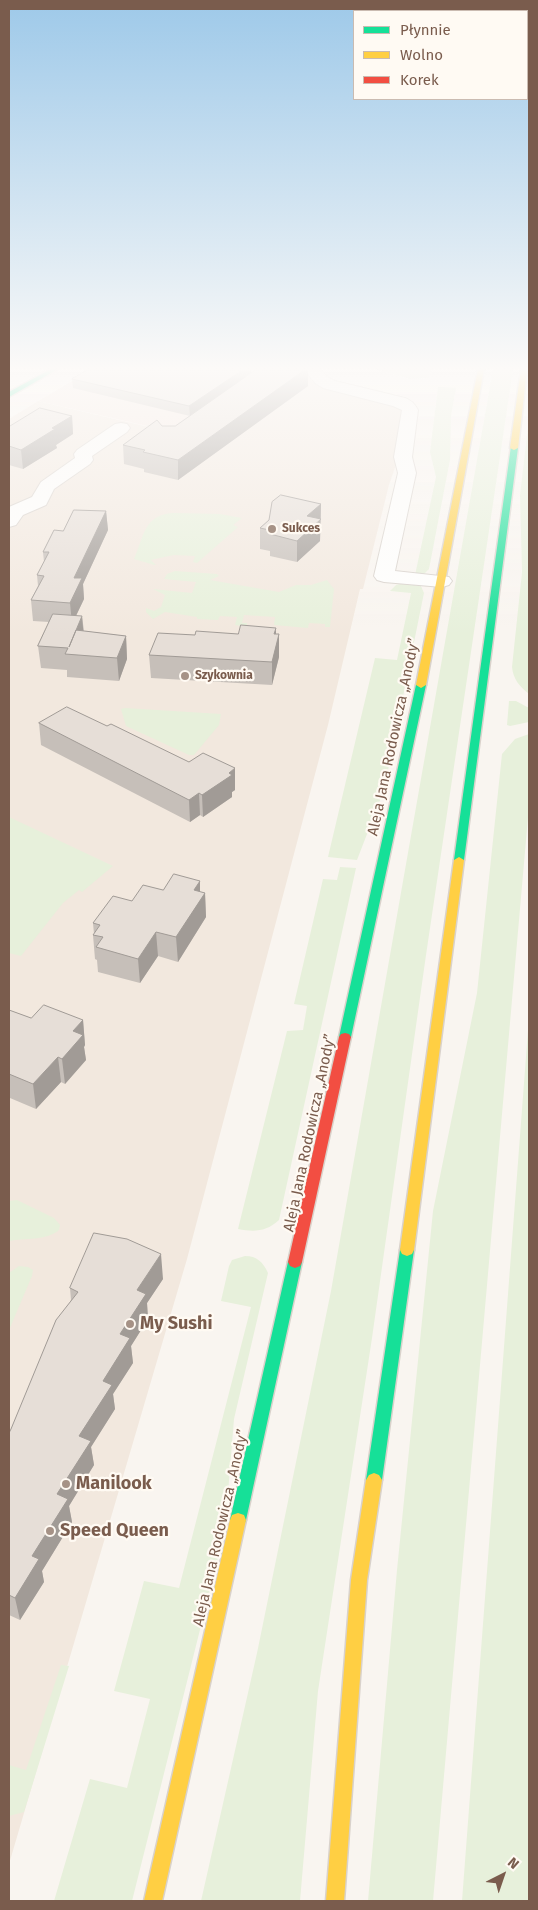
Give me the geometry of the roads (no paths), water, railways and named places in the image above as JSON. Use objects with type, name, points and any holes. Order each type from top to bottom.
[{"type":"main road","name":"Aleja Jana Rodowicza „Anody”","points":[[153,1901],[376,902],[442,582],[465,458]]},
{"type":"main road","points":[[335,1901],[359,1580],[417,1184],[512,458]]},
{"type":"street","points":[[9,521],[16,511],[38,501],[47,486],[84,460],[84,458]]},
{"type":"street","points":[[403,458],[408,473],[384,576],[442,582]]},
{"type":"place","name":"Sukces","points":[[272,529]]},
{"type":"place","name":"Szykownia","points":[[185,676]]},
{"type":"place","name":"My Sushi","points":[[130,1324]]},
{"type":"place","name":"Manilook","points":[[66,1484]]},
{"type":"place","name":"Speed Queen","points":[[50,1531]]}]
